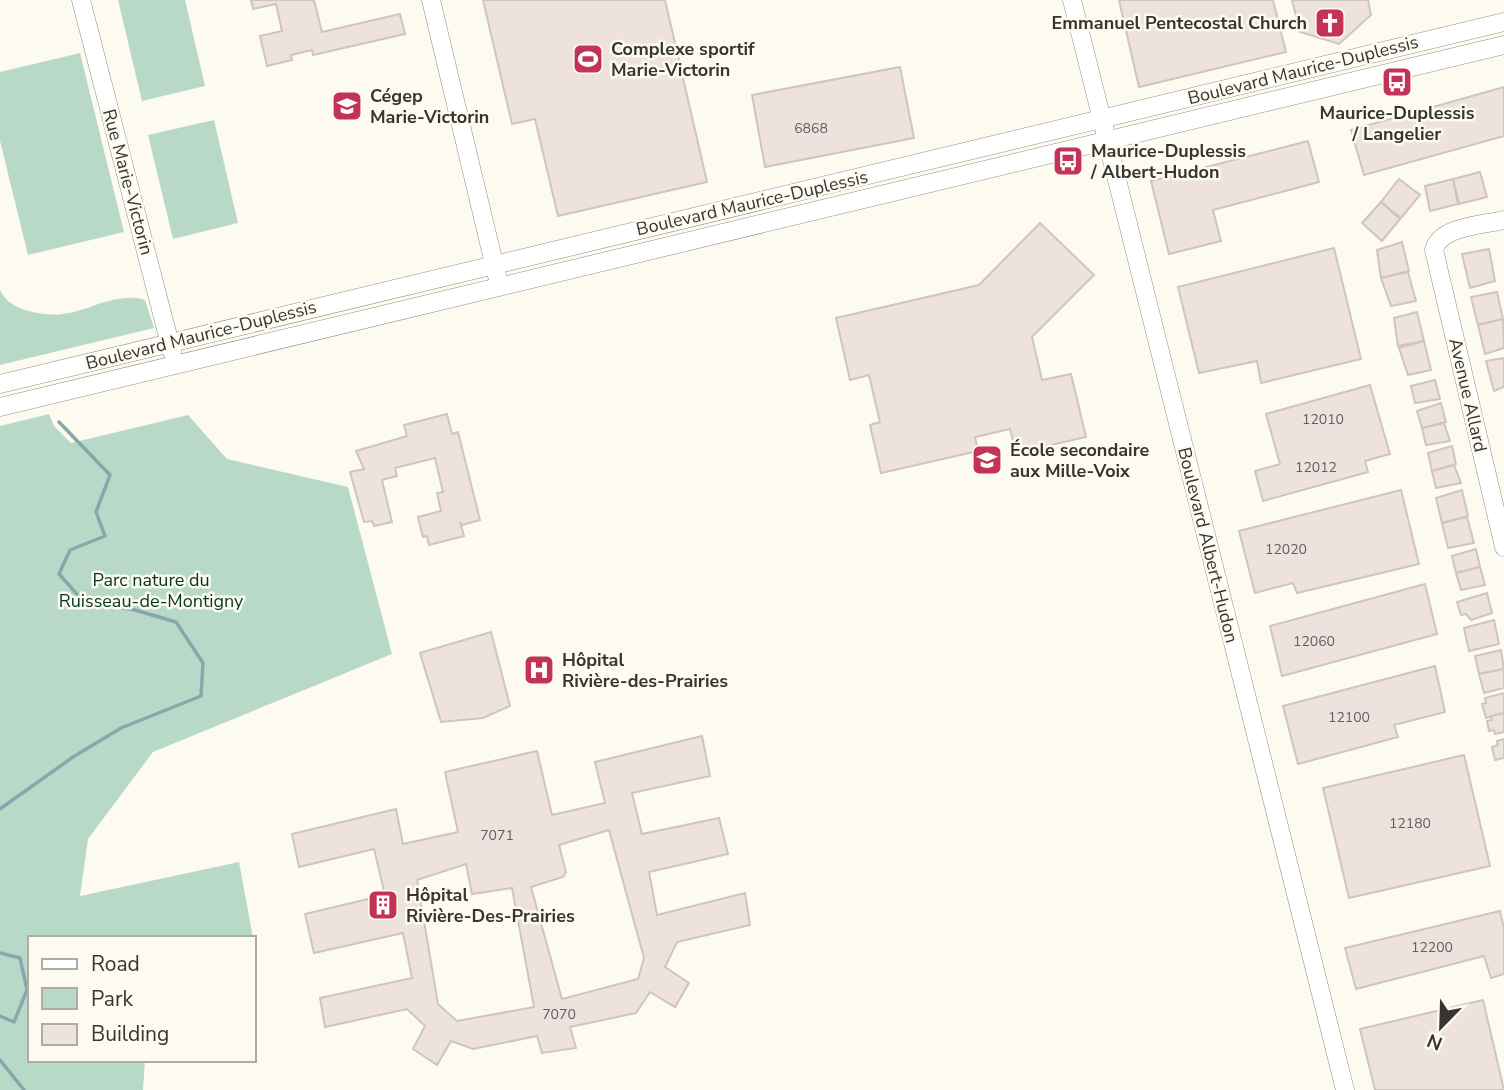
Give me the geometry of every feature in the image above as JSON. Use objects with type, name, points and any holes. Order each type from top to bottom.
[{"type":"street","name":"Rue Marie-Victorin","points":[[81,0],[174,363]]},
{"type":"street","points":[[431,0],[500,286]]},
{"type":"street","name":"Boulevard Albert-Hudon","points":[[1072,0],[1345,1090]]},
{"type":"street","name":"Boulevard Maurice-Duplessis","points":[[0,384],[1504,22]]},
{"type":"street","name":"Boulevard Maurice-Duplessis","points":[[0,407],[1504,45]]},
{"type":"street","name":"Avenue Allard","points":[[1504,220],[1445,235],[1436,242],[1434,259],[1504,547]]},
{"type":"green space","points":[[118,0],[185,0],[205,86],[142,101]]},
{"type":"green space","points":[[80,53],[124,232],[28,255],[0,141],[0,72]]},
{"type":"green space","points":[[214,120],[238,223],[173,239],[148,135]]},
{"type":"green space","points":[[0,290],[14,305],[43,314],[72,312],[123,298],[138,298],[145,300],[154,328],[0,365]]},
{"type":"green space","name":"Parc nature du Ruisseau-de-Montigny","points":[[49,414],[54,426],[71,443],[188,415],[227,459],[348,487],[392,654],[153,752],[88,839],[80,896],[239,862],[253,936],[28,936],[28,1062],[145,1062],[143,1090],[0,1090],[0,426]]},
{"type":"building","points":[[251,0],[314,0],[322,32],[400,14],[405,34],[313,55],[312,50],[291,55],[292,60],[267,66],[260,36],[282,31],[276,4],[253,9]]},
{"type":"building","name":"Complexe sportif Marie-Victorin","points":[[483,0],[665,0],[707,182],[558,216],[535,119],[512,124]]},
{"type":"building","points":[[1119,0],[1273,0],[1286,52],[1139,87]]},
{"type":"building","name":"Emmanuel Pentecostal Church","points":[[1292,0],[1368,0],[1371,15],[1339,44],[1300,32]]},
{"type":"building","points":[[900,67],[914,138],[765,167],[752,95]]},
{"type":"building","points":[[1504,87],[1504,136],[1364,175],[1351,130]]},
{"type":"building","points":[[1308,141],[1319,182],[1213,210],[1221,241],[1169,254],[1151,181]]},
{"type":"building","points":[[1480,172],[1487,197],[1459,204],[1453,179]]},
{"type":"building","points":[[1399,179],[1420,195],[1401,218],[1381,202]]},
{"type":"building","points":[[1453,179],[1458,204],[1430,211],[1425,186]]},
{"type":"building","points":[[1381,202],[1400,219],[1382,241],[1362,223]]},
{"type":"building","points":[[1040,223],[1094,275],[1032,337],[1042,380],[1071,374],[1086,437],[1016,453],[1010,429],[975,437],[978,451],[881,473],[870,425],[880,422],[869,375],[850,380],[836,318],[979,285]]},
{"type":"building","points":[[1402,242],[1409,271],[1381,278],[1377,250]]},
{"type":"building","points":[[1334,248],[1361,359],[1261,383],[1257,361],[1199,373],[1178,287]]},
{"type":"building","points":[[1489,249],[1495,281],[1470,288],[1462,254]]},
{"type":"building","points":[[1408,272],[1416,301],[1391,306],[1381,278]]},
{"type":"building","points":[[1497,292],[1503,319],[1478,325],[1471,297]]},
{"type":"building","points":[[1417,312],[1424,341],[1398,346],[1394,318]]},
{"type":"building","points":[[1503,319],[1504,348],[1485,354],[1478,325]]},
{"type":"building","points":[[1424,341],[1431,370],[1408,375],[1399,348]]},
{"type":"building","points":[[1504,358],[1504,387],[1494,391],[1486,361]]},
{"type":"building","points":[[1435,380],[1440,399],[1415,403],[1411,386]]},
{"type":"building","points":[[1370,385],[1390,454],[1365,461],[1368,472],[1263,501],[1255,471],[1280,464],[1266,414]]},
{"type":"building","points":[[1441,403],[1446,422],[1422,428],[1417,411]]},
{"type":"building","points":[[447,414],[452,434],[458,432],[480,520],[462,525],[460,522],[464,536],[429,545],[427,536],[423,537],[418,517],[441,511],[437,493],[443,492],[435,458],[395,468],[397,476],[382,480],[392,522],[374,526],[372,521],[364,522],[350,472],[364,469],[356,451],[407,436],[404,425]]},
{"type":"building","points":[[1444,423],[1450,441],[1426,445],[1422,428]]},
{"type":"building","points":[[1452,446],[1456,464],[1432,471],[1428,453]]},
{"type":"building","points":[[1454,465],[1461,483],[1436,488],[1432,471]]},
{"type":"building","points":[[1401,490],[1419,564],[1297,593],[1293,583],[1255,593],[1239,531]]},
{"type":"building","points":[[1462,490],[1468,516],[1442,523],[1436,498]]},
{"type":"building","points":[[1467,517],[1474,543],[1448,548],[1442,523]]},
{"type":"building","points":[[1476,549],[1480,567],[1456,573],[1452,556]]},
{"type":"building","points":[[1480,567],[1485,585],[1461,590],[1456,573]]},
{"type":"building","points":[[1425,584],[1437,634],[1282,676],[1270,626]]},
{"type":"building","points":[[1487,593],[1492,613],[1471,620],[1466,614],[1461,615],[1457,602]]},
{"type":"building","points":[[1494,620],[1499,644],[1469,651],[1464,628]]},
{"type":"building","points":[[491,632],[510,706],[483,718],[441,722],[420,653]]},
{"type":"building","points":[[1501,650],[1504,669],[1479,674],[1475,656]]},
{"type":"building","points":[[1435,666],[1445,712],[1394,725],[1398,737],[1298,764],[1283,706]]},
{"type":"building","points":[[1504,669],[1504,688],[1484,693],[1479,674]]},
{"type":"building","points":[[1504,693],[1504,713],[1486,718],[1482,704],[1486,703],[1485,698]]},
{"type":"building","points":[[1504,713],[1504,732],[1495,734],[1494,730],[1489,731],[1487,721],[1492,720],[1491,716]]},
{"type":"building","name":"Hôpital Rivière-Des-Prairies","points":[[702,736],[710,776],[632,793],[642,834],[719,818],[728,854],[649,872],[657,915],[745,893],[750,925],[677,942],[665,967],[689,983],[675,1007],[650,992],[636,1013],[570,1027],[576,1048],[542,1053],[537,1036],[473,1049],[451,1041],[437,1065],[413,1049],[425,1026],[407,1009],[325,1027],[320,998],[412,978],[403,933],[314,953],[305,914],[385,895],[374,849],[299,867],[292,834],[396,809],[403,844],[458,832],[445,772],[537,751],[552,815],[605,803],[595,762]],"holes":[[[609,830],[644,958],[638,979],[562,999],[531,887],[563,877],[566,872],[559,845]],[[466,864],[472,894],[512,888],[534,1007],[457,1021],[438,1004],[417,880]]]},
{"type":"building","points":[[1504,739],[1504,758],[1495,760],[1492,747],[1498,745],[1497,741]]},
{"type":"building","points":[[1464,755],[1490,866],[1349,898],[1323,788]]},
{"type":"building","points":[[1500,911],[1504,928],[1504,974],[1491,978],[1484,956],[1356,989],[1345,948]]},
{"type":"building","points":[[1483,1000],[1504,1090],[1375,1090],[1360,1029]]},
{"type":"waterway","points":[[0,809],[73,757],[121,728],[201,696],[203,663],[176,622],[135,610],[83,601],[59,574],[70,550],[105,536],[96,512],[110,475],[59,422]]},
{"type":"waterway","points":[[0,953],[20,958],[27,990],[14,1022],[0,1016]]},
{"type":"waterway","points":[[0,1060],[24,1090]]},
{"type":"place","name":"Emmanuel Pentecostal Church","points":[[1330,23]]},
{"type":"place","name":"Complexe sportif Marie-Victorin","points":[[588,59]]},
{"type":"place","name":"Maurice-Duplessis / Langelier","points":[[1397,82]]},
{"type":"place","name":"Cégep Marie-Victorin","points":[[347,106]]},
{"type":"place","name":"Maurice-Duplessis / Albert-Hudon","points":[[1068,161]]},
{"type":"place","name":"École secondaire aux Mille-Voix","points":[[987,460]]},
{"type":"place","name":"Hôpital Rivière-des-Prairies","points":[[539,670]]},
{"type":"place","name":"Hôpital Rivière-Des-Prairies","points":[[383,905]]}]
